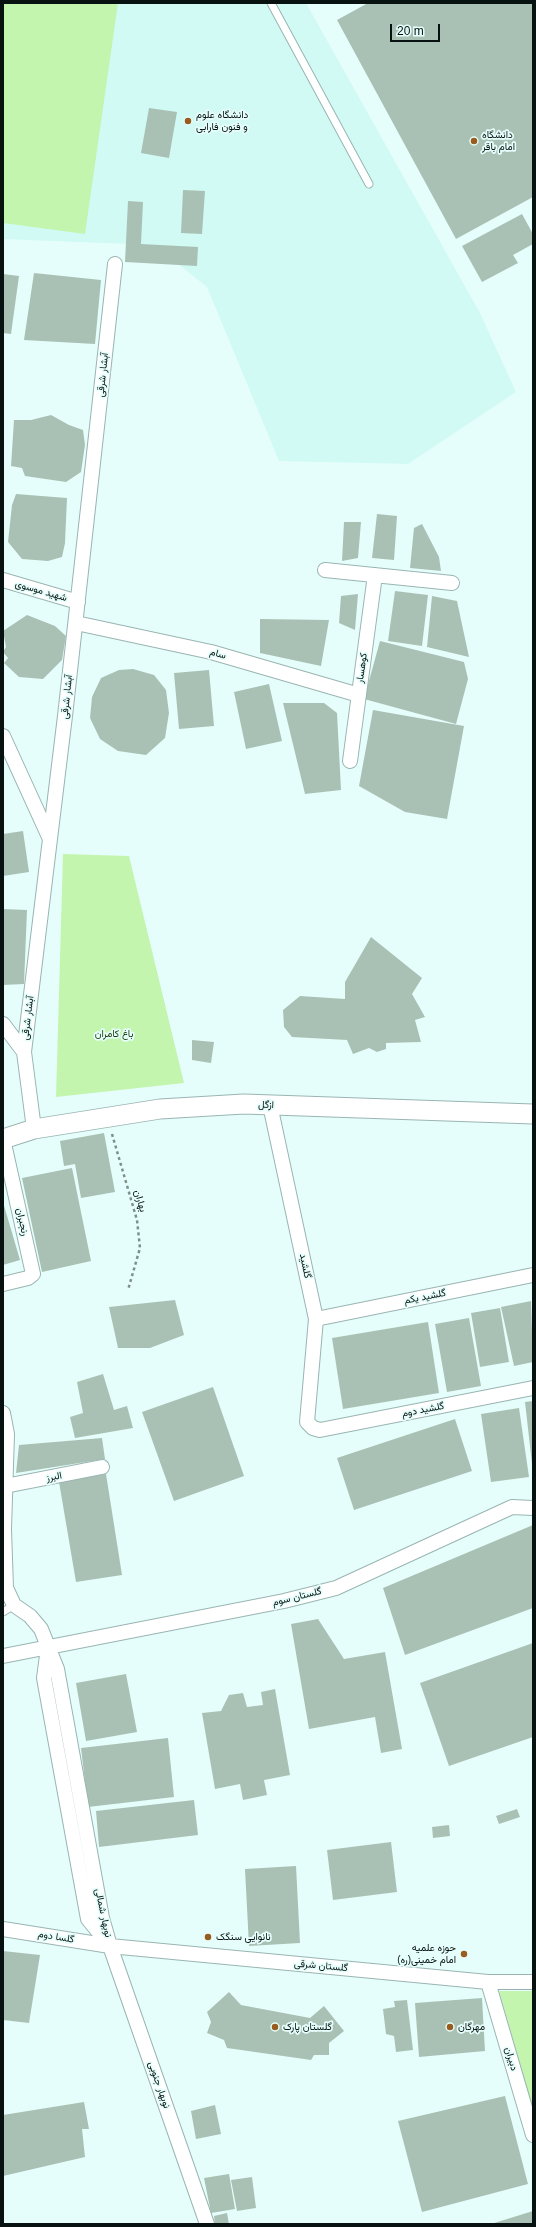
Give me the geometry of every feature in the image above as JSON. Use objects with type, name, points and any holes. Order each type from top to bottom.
[{"type":"main road","name":"ازگل","points":[[3,1139],[34,1129],[160,1109],[244,1104],[533,1114]]},
{"type":"street","name":"آبشار شرقی","points":[[34,1129],[24,1052],[76,623],[116,264]]},
{"type":"street","points":[[325,570],[452,582]]},
{"type":"street","name":"کوهسار","points":[[350,761],[375,575]]},
{"type":"street","name":"شهید موسوی","points":[[3,580],[78,602]]},
{"type":"street","name":"سام","points":[[76,623],[211,652],[359,695]]},
{"type":"street","points":[[3,736],[50,840]]},
{"type":"street","points":[[3,1024],[24,1052]]},
{"type":"street","name":"گلشید","points":[[270,1105],[316,1319],[307,1422],[313,1428]]},
{"type":"street","name":"رنجبران","points":[[3,1139],[33,1274],[28,1278],[3,1284]]},
{"type":"street","name":"گلشيد يكم","points":[[316,1319],[533,1275]]},
{"type":"street","name":"گلشيد دوم","points":[[313,1428],[320,1430],[533,1388]]},
{"type":"street","name":"نوبهار شمالی","points":[[3,1414],[7,1434],[4,1529],[6,1588],[9,1609],[30,1616],[41,1629],[57,1669],[102,1918],[110,1946]]},
{"type":"street","name":"البرز","points":[[5,1486],[102,1467]]},
{"type":"street","name":"گلستان سوم","points":[[3,1656],[284,1601],[336,1588],[512,1507],[533,1508]]},
{"type":"street","name":"گلسا دوم","points":[[3,1929],[110,1946]]},
{"type":"street","name":"گلستان شرقی","points":[[110,1946],[488,1982],[533,1982]]},
{"type":"street","name":"نوبهار جنوبی","points":[[110,1946],[207,2224]]},
{"type":"street","name":"دبیران","points":[[488,1982],[533,2135]]},
{"type":"lane","points":[[271,3],[369,184]]},
{"type":"path","name":"بهاران","points":[[108,1117],[138,1227],[140,1248],[128,1290]]},
{"type":"shaded area","name":"دانشگاه علوم و فنون فارابی","points":[[3,3],[306,3],[480,313],[516,392],[408,464],[279,461],[207,287],[154,245],[3,239]]},
{"type":"green space","points":[[3,3],[118,3],[85,234],[3,223]]},
{"type":"green space","name":"باغ کامران","points":[[63,854],[129,856],[184,1083],[56,1097]]},
{"type":"green space","points":[[499,1991],[533,1991],[533,2109]]},
{"type":"building","name":"دانشگاه امام باقر","points":[[368,3],[533,3],[533,197],[456,239],[337,20]]},
{"type":"building","points":[[149,108],[177,112],[169,158],[141,153]]},
{"type":"building","points":[[183,190],[205,191],[202,234],[181,233]]},
{"type":"building","points":[[128,201],[143,202],[141,244],[198,247],[197,266],[125,262]]},
{"type":"building","points":[[522,214],[533,234],[533,244],[513,255],[518,263],[482,282],[462,246]]},
{"type":"building","points":[[34,273],[101,280],[95,344],[24,340]]},
{"type":"building","points":[[3,274],[19,276],[11,334],[3,333]]},
{"type":"building","points":[[51,415],[69,425],[83,430],[85,445],[81,472],[66,482],[25,476],[22,468],[11,466],[14,420],[31,420]]},
{"type":"building","points":[[16,494],[67,498],[65,543],[62,557],[48,561],[22,559],[8,542],[12,505]]},
{"type":"building","points":[[377,514],[397,516],[394,560],[372,558]]},
{"type":"building","points":[[344,522],[361,522],[358,558],[342,561]]},
{"type":"building","points":[[422,524],[439,557],[441,571],[410,568],[414,528]]},
{"type":"building","points":[[395,591],[428,595],[422,646],[388,641]]},
{"type":"building","points":[[358,594],[355,630],[339,623],[341,596]]},
{"type":"building","points":[[432,596],[457,601],[469,657],[427,647]]},
{"type":"building","points":[[27,615],[55,626],[66,636],[62,660],[43,679],[19,677],[4,663],[8,658],[3,652],[6,647],[3,631]]},
{"type":"building","points":[[260,619],[329,620],[321,666],[260,653]]},
{"type":"building","points":[[380,641],[464,662],[468,679],[456,724],[364,699]]},
{"type":"building","points":[[133,669],[154,675],[166,690],[169,713],[165,738],[146,755],[118,751],[100,739],[90,718],[92,697],[101,678],[119,670]]},
{"type":"building","points":[[209,670],[214,726],[179,729],[174,673]]},
{"type":"building","points":[[269,684],[282,741],[246,749],[234,692]]},
{"type":"building","points":[[283,703],[324,703],[337,713],[341,790],[305,794]]},
{"type":"building","points":[[373,710],[464,726],[447,819],[405,812],[359,786]]},
{"type":"building","points":[[23,831],[29,872],[3,876],[3,834]]},
{"type":"building","points":[[3,909],[27,910],[24,984],[3,985]]},
{"type":"building","points":[[371,937],[422,978],[412,994],[425,1017],[415,1020],[421,1042],[386,1043],[386,1049],[377,1052],[369,1048],[353,1054],[347,1040],[292,1037],[284,1027],[283,1010],[300,996],[345,999],[345,982]]},
{"type":"building","points":[[192,1040],[214,1042],[211,1063],[192,1060]]},
{"type":"building","points":[[104,1133],[115,1192],[81,1198],[75,1164],[64,1166],[60,1141]]},
{"type":"building","points":[[72,1168],[91,1261],[42,1272],[22,1178]]},
{"type":"building","points":[[3,1202],[20,1260],[3,1265]]},
{"type":"building","points":[[175,1300],[184,1335],[150,1348],[118,1348],[109,1307]]},
{"type":"building","points":[[531,1301],[533,1362],[514,1366],[501,1307]]},
{"type":"building","points":[[500,1308],[509,1362],[480,1367],[471,1313]]},
{"type":"building","points":[[469,1318],[481,1386],[447,1392],[435,1324]]},
{"type":"building","points":[[428,1322],[439,1393],[343,1409],[332,1338]]},
{"type":"building","points":[[103,1374],[114,1410],[127,1406],[133,1428],[75,1438],[70,1417],[83,1413],[77,1382]]},
{"type":"building","points":[[213,1387],[244,1476],[174,1501],[142,1412]]},
{"type":"building","points":[[533,1401],[533,1464],[532,1464],[525,1402]]},
{"type":"building","points":[[519,1408],[529,1477],[491,1482],[481,1414]]},
{"type":"building","points":[[455,1419],[472,1471],[354,1510],[337,1458]]},
{"type":"building","points":[[102,1438],[105,1459],[16,1473],[19,1445]]},
{"type":"building","points":[[106,1474],[122,1575],[76,1582],[59,1482]]},
{"type":"building","points":[[533,1525],[533,1608],[405,1655],[383,1588]]},
{"type":"building","points":[[318,1619],[344,1659],[385,1652],[402,1749],[381,1753],[375,1717],[309,1729],[291,1624]]},
{"type":"building","points":[[533,1643],[533,1737],[449,1766],[420,1683]]},
{"type":"building","points":[[126,1674],[137,1732],[86,1741],[76,1683]]},
{"type":"building","points":[[275,1689],[290,1775],[264,1780],[267,1795],[243,1800],[240,1784],[215,1789],[202,1713],[221,1711],[229,1695],[243,1693],[247,1707],[263,1705],[261,1692]]},
{"type":"building","points":[[168,1738],[174,1797],[88,1807],[81,1748]]},
{"type":"building","points":[[194,1800],[198,1835],[99,1847],[96,1811]]},
{"type":"building","points":[[517,1809],[520,1817],[499,1824],[496,1816]]},
{"type":"building","points":[[449,1825],[450,1836],[433,1838],[432,1827]]},
{"type":"building","points":[[391,1842],[397,1892],[333,1900],[327,1850]]},
{"type":"building","points":[[296,1866],[300,1943],[249,1946],[245,1869]]},
{"type":"building","points":[[3,1951],[40,1955],[29,2023],[3,2020]]},
{"type":"building","name":"گلستان پارک","points":[[229,1992],[241,2005],[310,2018],[324,2006],[344,2031],[329,2043],[329,2055],[314,2055],[311,2060],[227,2048],[224,2040],[207,2033],[211,2022],[207,2012]]},
{"type":"building","name":"مهرگان","points":[[482,1998],[485,2051],[419,2057],[415,2003]]},
{"type":"building","points":[[407,2000],[413,2050],[396,2052],[394,2036],[386,2034],[383,2009],[395,2007],[394,2001]]},
{"type":"building","points":[[505,2096],[528,2184],[422,2212],[398,2121]]},
{"type":"building","points":[[84,2102],[89,2129],[82,2129],[85,2157],[3,2176],[3,2115]]},
{"type":"building","points":[[215,2105],[221,2134],[196,2139],[191,2111]]},
{"type":"building","points":[[229,2174],[235,2209],[211,2213],[204,2178]]},
{"type":"building","points":[[252,2177],[256,2208],[237,2211],[231,2180]]},
{"type":"building","points":[[533,2211],[533,2224],[491,2224]]},
{"type":"building","points":[[227,2213],[229,2224],[215,2224],[214,2216]]},
{"type":"place","name":"دانشگاه علوم و فنون فارابی","points":[[188,121]]},
{"type":"place","name":"دانشگاه امام باقر","points":[[474,141]]},
{"type":"place","name":"نانوایی سنگک","points":[[208,1937]]},
{"type":"place","name":"حوزه علمیه امام خمینی(ره)","points":[[464,1954]]},
{"type":"place","name":"گلستان پارک","points":[[275,2027]]},
{"type":"place","name":"مهرگان","points":[[450,2027]]}]
